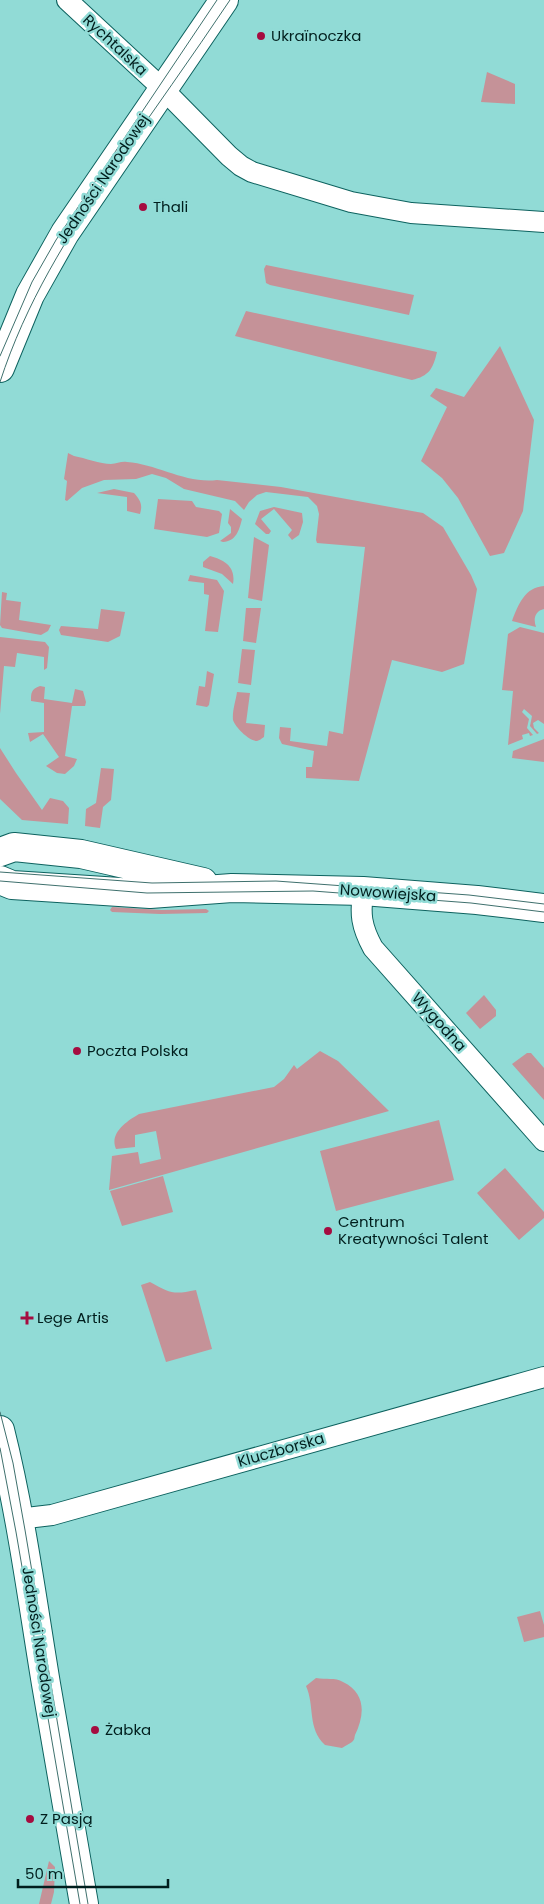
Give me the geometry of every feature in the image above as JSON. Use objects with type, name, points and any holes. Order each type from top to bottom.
[{"type":"street","name":"Rychtalska","points":[[67,0],[164,90],[241,166],[259,174],[351,202],[411,213],[544,222]]},
{"type":"street","name":"Jedności Narodowej","points":[[0,368],[30,295],[61,240],[224,0]]},
{"type":"street","name":"Nowowiejska","points":[[0,852],[14,847],[81,854],[232,888]]},
{"type":"street","name":"Nowowiejska","points":[[0,880],[12,885],[28,887],[150,894],[232,888],[363,891],[477,900],[544,908]]},
{"type":"street","name":"Wygodna","points":[[363,891],[362,921],[372,948],[544,1141]]},
{"type":"street","name":"Kluczborska","points":[[18,1519],[52,1515],[544,1377]]},
{"type":"street","name":"Jedności Narodowej","points":[[0,1430],[9,1465],[84,1904]]},
{"type":"shaded area","points":[[487,72],[515,84],[515,104],[481,102]]},
{"type":"shaded area","points":[[266,265],[414,295],[409,315],[270,285],[266,283],[264,269]]},
{"type":"shaded area","points":[[246,311],[437,352],[434,363],[429,371],[423,376],[412,380],[235,336]]},
{"type":"shaded area","points":[[500,346],[534,420],[523,511],[504,553],[490,556],[458,498],[442,478],[421,461],[447,407],[430,396],[436,388],[464,397]]},
{"type":"shaded area","points":[[68,453],[107,464],[125,462],[149,466],[194,479],[281,487],[423,513],[443,527],[477,589],[464,664],[442,672],[392,660],[359,781],[306,778],[306,767],[312,767],[314,751],[282,744],[279,738],[280,727],[291,728],[290,741],[327,746],[329,731],[343,734],[365,547],[317,543],[319,514],[317,506],[308,497],[266,492],[257,495],[244,510],[235,501],[184,489],[166,478],[152,474],[136,479],[104,480],[82,488],[67,501],[65,500],[67,481],[64,479]]},
{"type":"shaded area","points":[[114,489],[134,493],[140,502],[140,514],[127,511],[127,497],[97,493]]},
{"type":"shaded area","points":[[158,499],[192,501],[196,507],[219,511],[222,514],[219,533],[207,537],[154,529]]},
{"type":"shaded area","points":[[274,507],[302,513],[303,522],[299,535],[292,540],[288,535],[292,530],[274,509],[261,519],[271,531],[269,534],[266,534],[255,524],[260,511]]},
{"type":"shaded area","points":[[230,509],[242,519],[234,537],[223,542],[220,541],[231,533],[231,527],[228,523]]},
{"type":"shaded area","points":[[254,537],[269,545],[262,601],[248,598]]},
{"type":"shaded area","points":[[210,556],[228,565],[233,573],[233,584],[222,574],[203,567],[203,562]]},
{"type":"shaded area","points":[[190,575],[217,580],[224,591],[218,632],[205,631],[209,595],[204,594],[204,583],[188,581]]},
{"type":"shaded area","points":[[544,586],[544,609],[536,616],[536,627],[512,621],[527,593],[537,587]]},
{"type":"shaded area","points":[[2,592],[7,593],[6,600],[21,602],[19,620],[51,625],[48,631],[41,635],[2,628],[0,625]]},
{"type":"shaded area","points":[[246,608],[261,608],[256,643],[243,641]]},
{"type":"shaded area","points":[[101,609],[125,612],[120,636],[108,642],[61,635],[59,630],[61,626],[98,629]]},
{"type":"shaded area","points":[[520,627],[544,633],[544,724],[538,720],[533,723],[534,728],[539,733],[537,734],[530,726],[532,716],[524,709],[522,712],[529,719],[527,728],[533,735],[530,736],[529,733],[522,735],[523,739],[508,745],[513,691],[502,690],[508,634]]},
{"type":"shaded area","points":[[0,637],[45,642],[49,647],[47,668],[44,670],[44,657],[17,653],[15,667],[4,666],[0,714]]},
{"type":"shaded area","points":[[242,649],[255,650],[251,685],[238,683]]},
{"type":"shaded area","points":[[207,671],[214,674],[209,705],[207,707],[196,705],[199,686],[205,687]]},
{"type":"shaded area","points":[[40,686],[45,687],[44,699],[72,703],[75,689],[83,691],[86,702],[85,706],[72,706],[65,756],[77,759],[74,766],[65,774],[57,773],[46,766],[59,757],[43,734],[30,742],[28,733],[44,732],[44,703],[31,701],[32,692]]},
{"type":"shaded area","points":[[237,692],[250,693],[246,723],[265,725],[264,737],[257,741],[246,736],[234,723],[233,713]]},
{"type":"shaded area","points":[[544,739],[544,762],[512,758],[513,751]]},
{"type":"shaded area","points":[[0,748],[42,810],[50,798],[63,801],[69,808],[68,824],[22,820],[0,799]]},
{"type":"shaded area","points":[[101,768],[114,769],[111,800],[103,807],[100,828],[85,826],[86,809],[96,803]]},
{"type":"shaded area","points":[[112,907],[162,910],[206,909],[209,911],[207,913],[160,914],[112,912],[110,910]]},
{"type":"shaded area","points":[[484,995],[496,1010],[496,1016],[480,1029],[466,1013]]},
{"type":"shaded area","points":[[320,1051],[338,1061],[389,1111],[109,1190],[112,1156],[138,1152],[140,1164],[161,1159],[156,1131],[135,1135],[135,1147],[116,1149],[114,1143],[117,1133],[120,1128],[134,1117],[139,1114],[274,1087],[284,1079],[294,1065],[297,1069]]},
{"type":"shaded area","points":[[527,1053],[531,1053],[544,1068],[544,1100],[512,1064]]},
{"type":"shaded area","points":[[439,1120],[454,1180],[336,1211],[320,1151]]},
{"type":"shaded area","points":[[505,1168],[544,1212],[544,1218],[519,1240],[477,1193]]},
{"type":"shaded area","points":[[163,1176],[173,1212],[122,1226],[110,1191]]},
{"type":"shaded area","points":[[150,1282],[172,1292],[196,1290],[212,1349],[166,1362],[141,1285]]},
{"type":"shaded area","points":[[540,1611],[544,1625],[544,1637],[524,1642],[517,1617]]},
{"type":"shaded area","points":[[316,1678],[340,1680],[351,1687],[360,1698],[361,1720],[354,1740],[342,1748],[325,1745],[319,1738],[313,1724],[309,1694],[306,1686]]},
{"type":"shaded area","points":[[49,1861],[55,1867],[54,1892],[51,1904],[39,1904]]},
{"type":"tram line","points":[[0,356],[32,282],[56,240],[217,0]]},
{"type":"tram line","points":[[0,382],[10,353],[35,297],[64,245],[114,168],[230,0]]},
{"type":"tram line","points":[[0,872],[152,883],[276,881],[469,895],[544,904]]},
{"type":"tram line","points":[[0,881],[147,893],[313,891],[471,903],[544,912]]},
{"type":"tram line","points":[[0,1412],[13,1463],[25,1530],[88,1904]]},
{"type":"tram line","points":[[0,1448],[80,1904]]},
{"type":"place","name":"Ukraïnoczka","points":[[261,36]]},
{"type":"place","name":"Thali","points":[[143,207]]},
{"type":"place","name":"Poczta Polska","points":[[77,1051]]},
{"type":"place","name":"Centrum Kreatywności Talent","points":[[328,1231]]},
{"type":"place","name":"Lege Artis","points":[[27,1318]]},
{"type":"place","name":"Żabka","points":[[95,1730]]},
{"type":"place","name":"Z Pasją","points":[[30,1819]]}]
